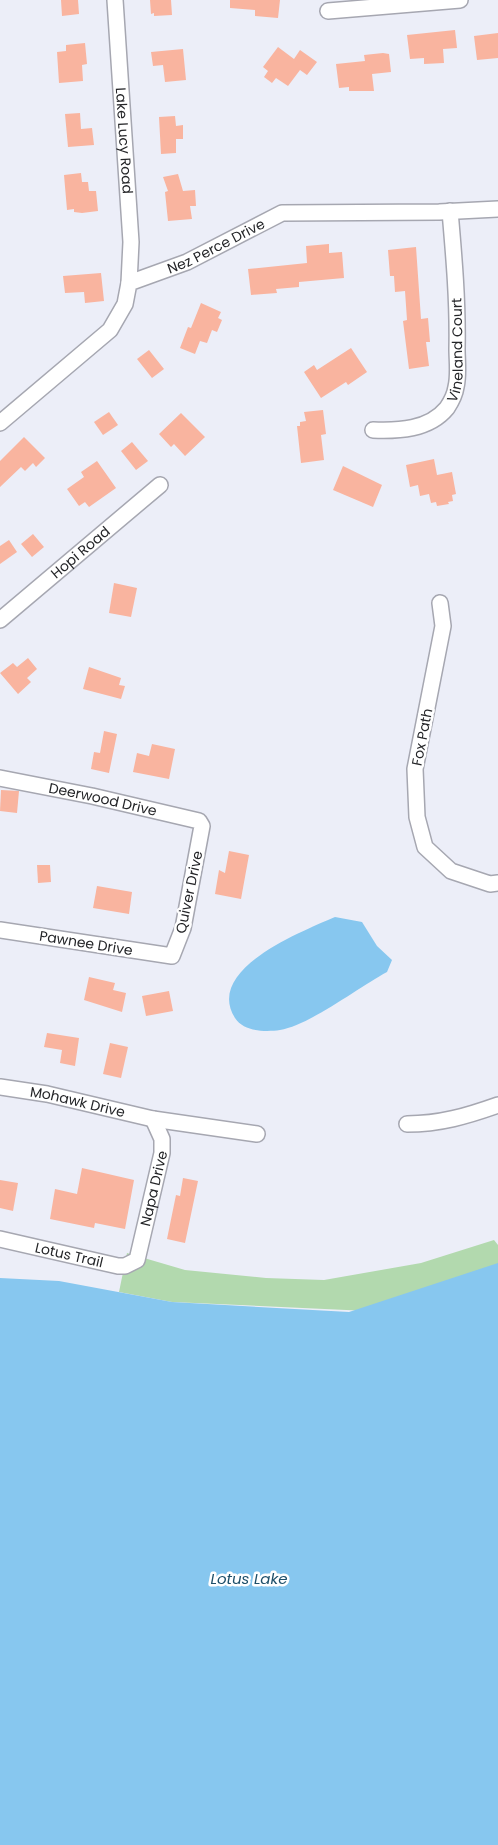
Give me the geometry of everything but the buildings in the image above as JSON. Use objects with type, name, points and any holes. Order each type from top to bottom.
[{"type":"street","name":"Lake Lucy Road","points":[[115,0],[131,242],[129,283]]},
{"type":"street","points":[[328,10],[460,0]]},
{"type":"street","name":"Nez Perce Drive","points":[[129,283],[187,262],[282,213],[450,212],[498,209]]},
{"type":"street","name":"Vineland Court","points":[[373,430],[398,431],[432,420],[446,409],[457,386],[458,305],[450,212]]},
{"type":"street","points":[[0,423],[110,330],[125,304],[129,283]]},
{"type":"street","name":"Hopi Road","points":[[0,620],[160,485]]},
{"type":"street","name":"Fox Path","points":[[440,603],[443,626],[415,769],[417,817],[425,847],[451,870],[490,884],[498,883]]},
{"type":"street","name":"Deerwood Drive","points":[[0,778],[92,796],[199,821],[202,826]]},
{"type":"street","name":"Quiver Drive","points":[[172,956],[183,928],[202,826]]},
{"type":"street","name":"Pawnee Drive","points":[[0,930],[172,956]]},
{"type":"street","name":"Mohawk Drive","points":[[0,1087],[46,1094],[153,1119],[256,1134]]},
{"type":"street","points":[[407,1124],[432,1124],[462,1118],[498,1105]]},
{"type":"street","name":"Napa Drive","points":[[137,1260],[162,1153],[162,1139],[153,1119]]},
{"type":"street","name":"Lotus Trail","points":[[0,1239],[118,1266],[124,1266],[137,1260]]},
{"type":"green space","points":[[494,1240],[498,1245],[498,1289],[368,1311],[172,1302],[119,1292],[127,1253],[185,1270],[266,1278],[324,1280],[421,1263]]},
{"type":"water","points":[[335,917],[362,922],[377,946],[392,960],[387,972],[320,1013],[292,1027],[262,1031],[239,1023],[235,1018],[229,1000],[233,984],[245,968],[261,954],[281,942]]},
{"type":"water","name":"Lotus Lake","points":[[498,1263],[498,1845],[0,1845],[0,1278],[59,1281],[172,1302],[349,1312]]}]
